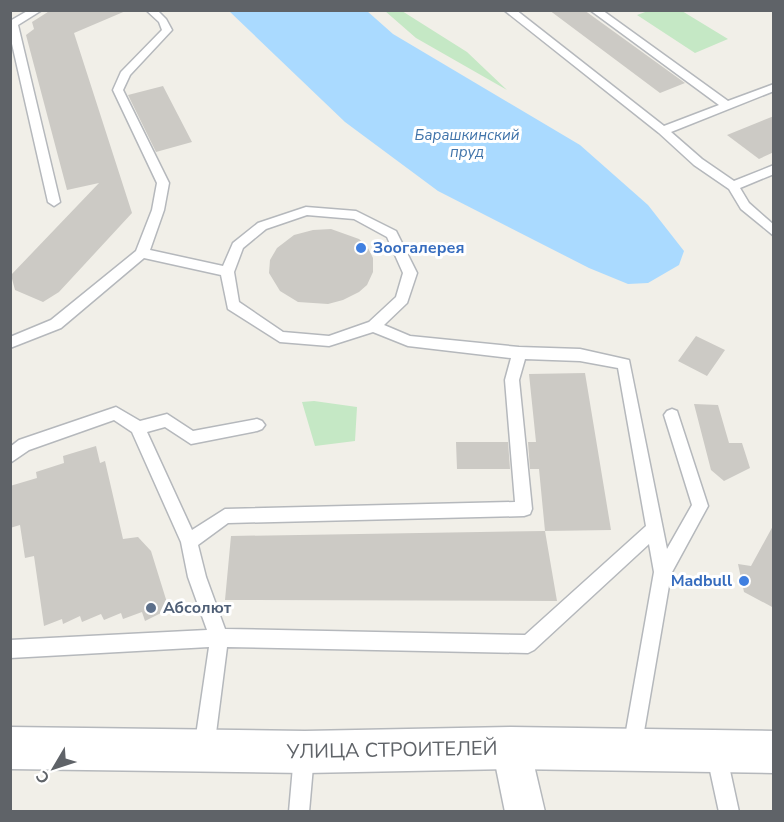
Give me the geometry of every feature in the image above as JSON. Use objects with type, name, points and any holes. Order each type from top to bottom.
[{"type":"street","name":"УЛИЦА СТРОИТЕЛЕЙ","points":[[10,748],[305,752],[511,748],[774,752]]},
{"type":"street","points":[[511,748],[525,812]]},
{"type":"lane","points":[[37,10],[13,24],[54,202]]},
{"type":"lane","points":[[10,344],[56,324],[142,253],[158,210],[163,183],[117,90],[124,74],[167,30],[163,21],[151,10]]},
{"type":"lane","points":[[509,10],[663,131],[698,162],[733,186],[744,206],[774,232]]},
{"type":"lane","points":[[595,10],[727,105]]},
{"type":"lane","points":[[663,131],[774,87]]},
{"type":"lane","points":[[733,186],[774,169]]},
{"type":"lane","points":[[306,211],[356,215],[392,234],[410,273],[402,299],[374,326],[329,341],[280,337],[233,305],[227,272],[238,246],[262,226],[306,211]]},
{"type":"lane","points":[[142,253],[227,272]]},
{"type":"lane","points":[[374,326],[408,341],[519,353],[580,355],[624,364],[663,572]]},
{"type":"lane","points":[[189,542],[225,516],[524,509],[512,380],[519,353]]},
{"type":"lane","points":[[10,457],[24,445],[116,413],[138,428],[189,542],[197,577],[219,638],[204,750]]},
{"type":"lane","points":[[632,751],[663,572],[700,506],[672,415]]},
{"type":"lane","points":[[138,428],[167,420],[191,438],[257,425]]},
{"type":"lane","points":[[10,649],[219,638],[528,644],[655,528]]},
{"type":"lane","points":[[299,812],[305,752]]},
{"type":"lane","points":[[716,752],[729,812]]},
{"type":"green space","points":[[385,11],[402,11],[467,52],[507,90],[416,38]]},
{"type":"green space","points":[[648,11],[682,11],[728,39],[695,53],[637,15]]},
{"type":"green space","points":[[314,401],[357,407],[355,441],[315,446],[302,402]]},
{"type":"water","name":"Барашкинский пруд","points":[[229,11],[367,11],[393,34],[580,145],[648,205],[684,251],[679,265],[648,283],[628,284],[589,268],[438,191],[345,122]]},
{"type":"building","points":[[51,10],[128,10],[74,33],[132,213],[59,292],[43,302],[15,290],[11,275],[99,183],[67,190],[26,35],[34,29],[32,22]]},
{"type":"building","points":[[549,10],[584,10],[685,83],[660,93]]},
{"type":"building","points":[[163,86],[192,142],[156,152],[128,95]]},
{"type":"building","points":[[774,116],[774,152],[759,159],[727,135]]},
{"type":"building","points":[[331,229],[359,239],[367,246],[373,258],[373,272],[367,285],[343,300],[328,304],[298,302],[280,291],[269,273],[270,260],[277,248],[294,235],[313,230]]},
{"type":"building","points":[[696,336],[725,350],[707,376],[678,361]]},
{"type":"building","points":[[585,373],[611,530],[545,531],[539,469],[530,469],[528,442],[536,442],[529,374]]},
{"type":"building","points":[[694,404],[718,405],[729,443],[742,443],[750,468],[724,481],[711,470]]},
{"type":"building","points":[[456,442],[508,442],[510,469],[457,469]]},
{"type":"building","points":[[96,446],[100,463],[105,461],[123,539],[138,537],[151,551],[169,609],[145,621],[142,612],[123,619],[121,613],[104,620],[101,614],[82,622],[80,616],[63,624],[62,619],[44,626],[34,556],[25,558],[20,525],[10,528],[10,486],[37,478],[36,472],[64,463],[63,456]]},
{"type":"building","points":[[774,524],[774,608],[744,592],[738,564],[751,566]]},
{"type":"building","points":[[545,531],[557,601],[225,600],[231,536]]},
{"type":"place","name":"Зоогалерея","points":[[361,248]]},
{"type":"place","name":"Madbull","points":[[744,581]]},
{"type":"place","name":"Абсолют","points":[[151,608]]}]
